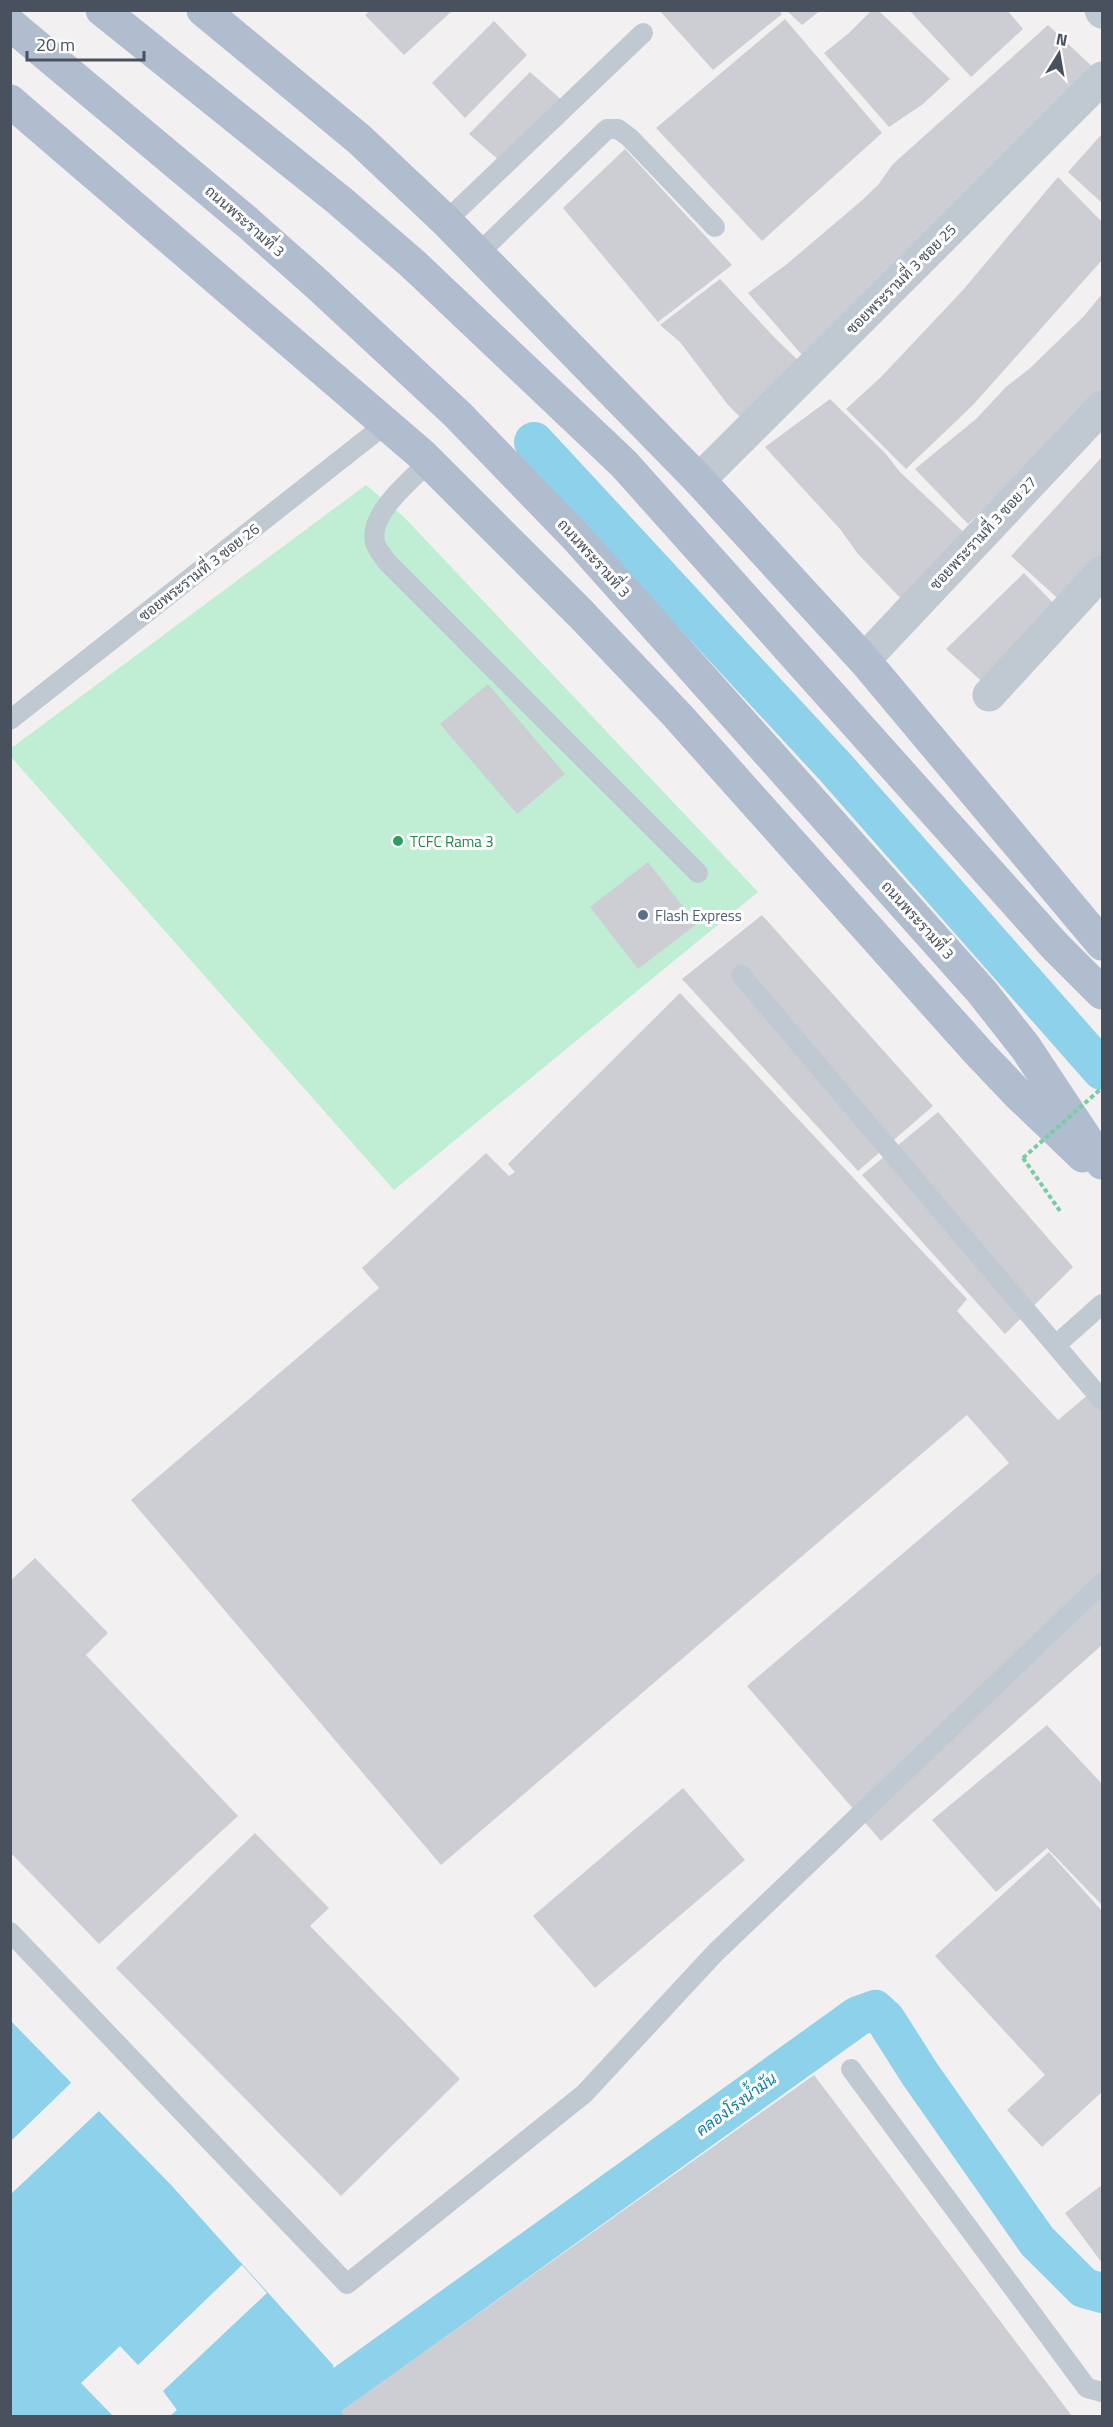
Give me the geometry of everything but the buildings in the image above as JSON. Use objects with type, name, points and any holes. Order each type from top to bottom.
[{"type":"main road","points":[[102,10],[322,186],[397,250],[624,464],[1054,945],[1102,993]]},
{"type":"main road","points":[[203,10],[358,139],[446,221],[699,480],[864,660],[1102,944]]},
{"type":"main road","name":"ถนนพระรามที่ 3","points":[[10,24],[318,284],[457,414],[576,537],[982,992],[1026,1048],[1102,1163]]},
{"type":"main road","points":[[10,100],[387,423],[429,462],[581,614],[677,715],[1001,1077],[1102,1173]]},
{"type":"street","name":"ซอยพระรามที่ 3 ซอย 25","points":[[699,480],[1102,78]]},
{"type":"street","name":"ซอยพระรามที่ 3 ซอย 27","points":[[864,660],[1102,406]]},
{"type":"street","points":[[989,695],[1102,572]]},
{"type":"lane","points":[[446,221],[642,33]]},
{"type":"lane","points":[[478,254],[607,129],[618,129],[630,138],[715,227]]},
{"type":"lane","name":"ซอยพระรามที่ 3 ซอย 26","points":[[10,720],[387,423]]},
{"type":"lane","points":[[429,462],[385,507],[377,520],[375,541],[387,562],[698,873]]},
{"type":"lane","points":[[741,975],[1102,1400]]},
{"type":"lane","points":[[1056,1345],[1102,1304]]},
{"type":"lane","points":[[10,1932],[346,2284],[584,2094],[715,1953],[1102,1583]]},
{"type":"lane","points":[[851,2069],[1087,2388],[1102,2392]]},
{"type":"path","points":[[1060,1211],[1023,1158],[1102,1088]]},
{"type":"green space","name":"TCFC Rama 3","points":[[366,485],[403,516],[758,892],[394,1190],[11,757],[10,749]]},
{"type":"water","points":[[10,2020],[172,2186],[333,2365],[341,2411],[345,2416],[11,2416]]},
{"type":"pier","points":[[72,2082],[99,2111],[11,2194],[11,2141]]},
{"type":"pier","points":[[242,2265],[267,2293],[163,2391],[177,2410],[170,2416],[113,2416],[81,2383],[120,2346],[138,2365]]},
{"type":"waterway","points":[[534,442],[835,767],[1102,1070]]},
{"type":"waterway","name":"คลองโรงน้ำมัน","points":[[301,2416],[858,2016],[875,2010],[885,2019],[920,2074],[1037,2241],[1084,2288],[1102,2293]]},
{"type":"place","name":"TCFC Rama 3","points":[[398,841]]},
{"type":"place","name":"Flash Express","points":[[643,915]]}]
